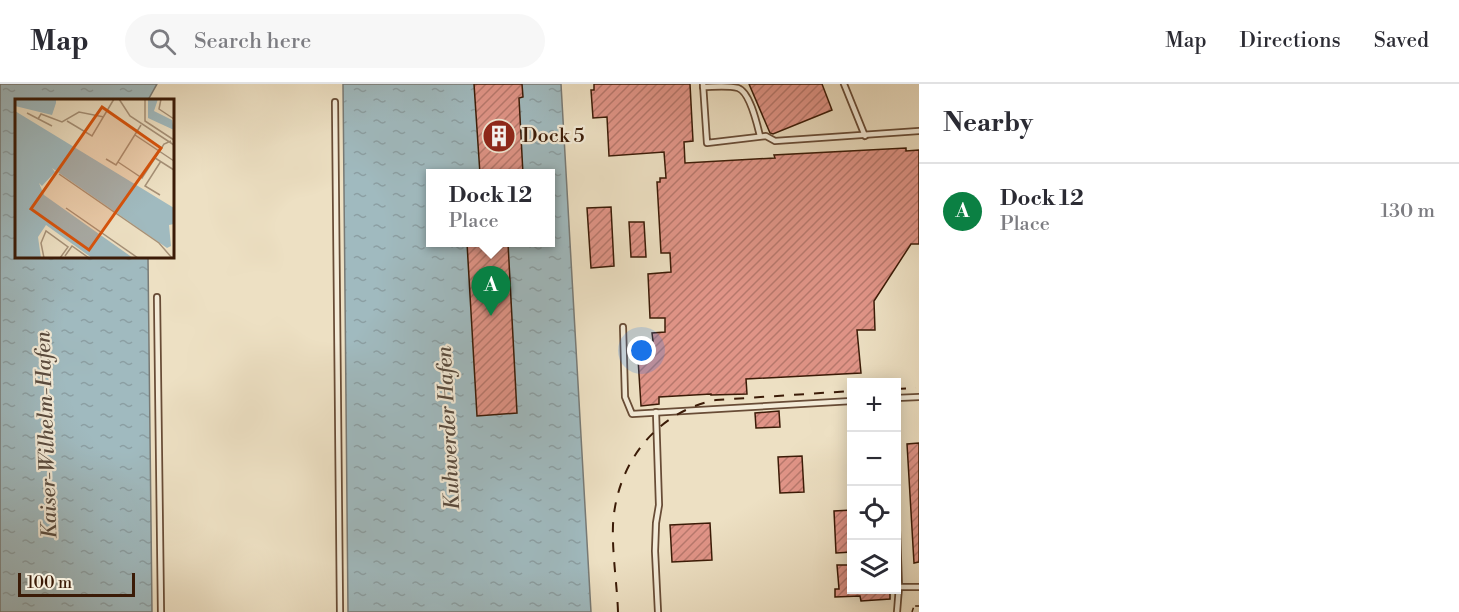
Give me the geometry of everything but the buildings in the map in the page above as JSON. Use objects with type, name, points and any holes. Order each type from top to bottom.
[{"type":"lane","points":[[844,84],[865,136]]},
{"type":"lane","points":[[760,136],[742,90],[733,87],[703,85],[707,143],[760,136],[766,136],[775,141],[919,131]]},
{"type":"lane","points":[[335,102],[340,612]]},
{"type":"lane","points":[[157,297],[161,612]]},
{"type":"lane","points":[[623,327],[625,397],[632,414],[847,401]]},
{"type":"lane","points":[[901,398],[919,397]]},
{"type":"lane","points":[[656,412],[659,505],[655,551],[658,612]]},
{"type":"lane","points":[[901,587],[919,587]]},
{"type":"lane","points":[[897,612],[898,594]]},
{"type":"path","points":[[912,612],[914,606],[919,606]]},
{"type":"water","name":"Kaiser-Wilhelm-Hafen","points":[[0,84],[157,84],[149,99],[15,99],[15,258],[148,258],[152,612],[0,612]]},
{"type":"water","name":"Kuhwerder Hafen","points":[[343,84],[561,84],[591,612],[348,612]]},
{"type":"railway","points":[[901,389],[916,388]]},
{"type":"railway","points":[[618,612],[613,536],[616,503],[631,462],[657,429],[694,406],[716,400],[847,391]]},
{"type":"place","name":"Dock 5","points":[[499,136]]},
{"type":"place","name":"Dock 12","points":[[491,316]]}]
